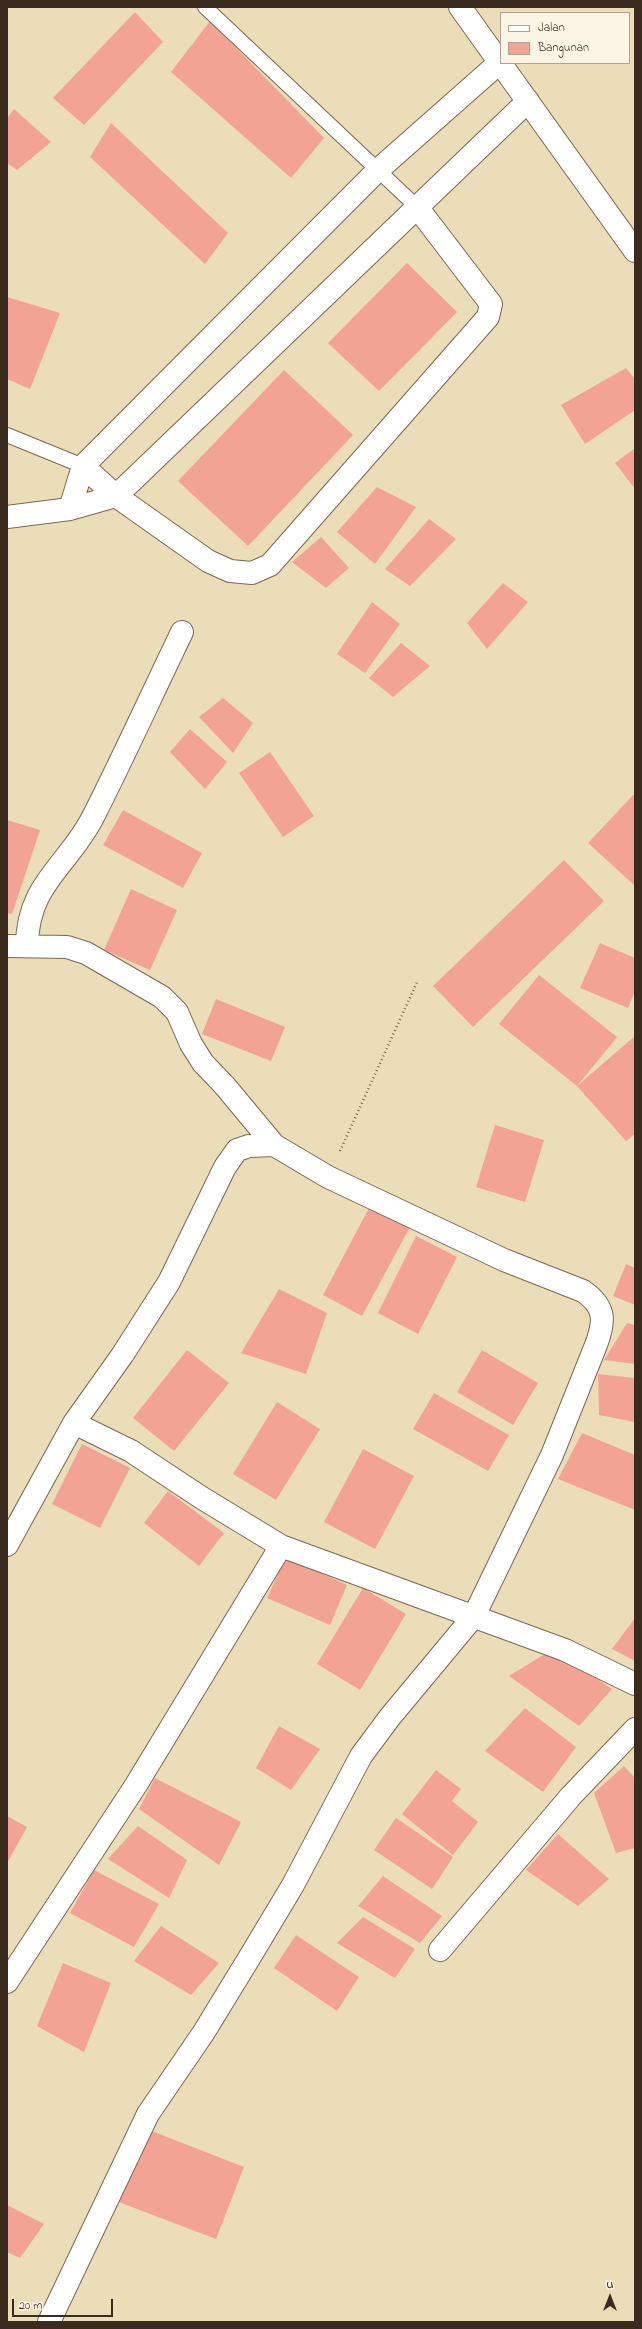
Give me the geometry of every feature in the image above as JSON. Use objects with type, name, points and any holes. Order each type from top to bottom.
[{"type":"main road","points":[[460,7],[498,63],[528,101],[635,252]]},
{"type":"main road","points":[[70,509],[83,466],[378,170],[498,63]]},
{"type":"main road","points":[[7,517],[70,509],[116,496],[528,101]]},
{"type":"main road","points":[[83,466],[116,496],[208,561],[230,571],[252,573],[270,565],[488,317],[491,304],[417,207]]},
{"type":"main road","points":[[49,2322],[148,2114],[204,2032],[251,1956],[293,1885],[361,1756],[390,1717],[474,1616],[552,1455],[602,1328],[602,1314],[592,1298],[583,1291],[504,1260],[328,1177],[274,1145],[225,1086],[203,1063],[191,1044],[177,1012],[162,997],[86,953],[67,947],[17,946],[27,928],[37,896],[92,819],[182,632]]},
{"type":"main road","points":[[7,1545],[74,1423],[123,1354],[169,1282],[225,1167],[237,1150],[249,1146],[274,1145]]},
{"type":"main road","points":[[74,1423],[131,1451],[202,1498],[281,1546],[565,1650],[635,1684]]},
{"type":"main road","points":[[7,1982],[136,1785],[281,1546]]},
{"type":"main road","points":[[440,1950],[571,1796],[635,1730]]},
{"type":"lane","points":[[205,7],[417,207]]},
{"type":"lane","points":[[7,435],[83,466]]},
{"type":"path","points":[[328,1177],[418,980]]},
{"type":"building","points":[[135,12],[163,42],[84,125],[53,98]]},
{"type":"building","points":[[210,21],[324,138],[291,178],[171,72]]},
{"type":"building","points":[[14,109],[51,142],[17,170],[7,163],[7,118]]},
{"type":"building","points":[[111,123],[228,233],[205,264],[90,157]]},
{"type":"building","points":[[407,263],[457,312],[379,391],[328,343]]},
{"type":"building","points":[[7,297],[60,313],[30,389],[7,379]]},
{"type":"building","points":[[626,368],[635,379],[635,410],[585,444],[561,405]]},
{"type":"building","points":[[284,370],[353,435],[248,546],[178,481]]},
{"type":"building","points":[[635,448],[635,489],[615,463]]},
{"type":"building","points":[[377,487],[416,507],[375,564],[337,532]]},
{"type":"building","points":[[429,519],[456,539],[410,586],[385,569]]},
{"type":"building","points":[[321,537],[349,568],[326,588],[292,562]]},
{"type":"building","points":[[503,583],[528,602],[487,649],[467,623]]},
{"type":"building","points":[[372,602],[400,624],[365,673],[337,654]]},
{"type":"building","points":[[401,643],[430,666],[393,697],[369,678]]},
{"type":"building","points":[[223,698],[253,723],[233,753],[199,717]]},
{"type":"building","points":[[190,729],[227,762],[205,789],[170,752]]},
{"type":"building","points":[[270,752],[314,816],[283,837],[239,773]]},
{"type":"building","points":[[635,793],[635,884],[634,885],[588,843]]},
{"type":"building","points":[[123,810],[202,853],[183,888],[103,845]]},
{"type":"building","points":[[7,820],[40,830],[12,914],[7,913]]},
{"type":"building","points":[[564,860],[604,901],[473,1027],[433,986]]},
{"type":"building","points":[[131,889],[177,910],[150,970],[104,950]]},
{"type":"building","points":[[600,943],[635,958],[635,991],[628,1008],[580,988]]},
{"type":"building","points":[[539,975],[617,1037],[577,1086],[499,1024]]},
{"type":"building","points":[[216,999],[285,1027],[271,1061],[202,1034]]},
{"type":"building","points":[[635,1036],[635,1134],[626,1141],[577,1086]]},
{"type":"building","points":[[495,1125],[544,1140],[525,1202],[476,1187]]},
{"type":"building","points":[[370,1206],[410,1227],[362,1316],[323,1295]]},
{"type":"building","points":[[416,1236],[457,1257],[418,1334],[378,1313]]},
{"type":"building","points":[[626,1264],[635,1268],[635,1305],[613,1296]]},
{"type":"building","points":[[279,1289],[327,1313],[306,1374],[241,1353]]},
{"type":"building","points":[[627,1323],[635,1325],[635,1364],[604,1360]]},
{"type":"building","points":[[187,1350],[229,1383],[174,1451],[133,1418]]},
{"type":"building","points":[[482,1350],[538,1383],[513,1425],[457,1392]]},
{"type":"building","points":[[598,1374],[635,1378],[635,1422],[599,1415]]},
{"type":"building","points":[[434,1393],[509,1435],[488,1471],[413,1429]]},
{"type":"building","points":[[277,1402],[320,1429],[276,1500],[233,1474]]},
{"type":"building","points":[[582,1433],[635,1455],[635,1510],[558,1479]]},
{"type":"building","points":[[82,1444],[130,1468],[100,1528],[52,1504]]},
{"type":"building","points":[[363,1449],[414,1476],[375,1549],[324,1522]]},
{"type":"building","points":[[168,1491],[224,1533],[199,1566],[144,1523]]},
{"type":"building","points":[[286,1557],[347,1585],[330,1625],[267,1598]]},
{"type":"building","points":[[363,1588],[406,1614],[360,1690],[317,1664]]},
{"type":"building","points":[[635,1618],[635,1661],[612,1649]]},
{"type":"building","points":[[553,1649],[612,1689],[579,1726],[509,1676]]},
{"type":"building","points":[[525,1708],[576,1747],[543,1792],[485,1751]]},
{"type":"building","points":[[279,1726],[320,1749],[291,1790],[256,1768]]},
{"type":"building","points":[[624,1766],[635,1778],[635,1848],[616,1853],[594,1793]]},
{"type":"building","points":[[436,1770],[461,1789],[452,1801],[478,1822],[453,1855],[402,1814]]},
{"type":"building","points":[[155,1778],[241,1822],[219,1865],[139,1809]]},
{"type":"building","points":[[7,1816],[27,1827],[7,1863]]},
{"type":"building","points":[[396,1818],[453,1857],[432,1889],[374,1850]]},
{"type":"building","points":[[138,1826],[187,1860],[169,1898],[108,1859]]},
{"type":"building","points":[[558,1834],[609,1879],[578,1906],[526,1870]]},
{"type":"building","points":[[94,1870],[159,1904],[134,1947],[70,1913]]},
{"type":"building","points":[[383,1876],[442,1916],[420,1943],[358,1906]]},
{"type":"building","points":[[363,1917],[415,1949],[395,1978],[337,1943]]},
{"type":"building","points":[[161,1926],[219,1963],[191,1995],[134,1961]]},
{"type":"building","points":[[296,1935],[359,1977],[337,2011],[274,1968]]},
{"type":"building","points":[[63,1963],[111,1983],[84,2052],[37,2026]]},
{"type":"building","points":[[144,2128],[244,2167],[216,2239],[116,2201]]},
{"type":"building","points":[[7,2205],[44,2224],[20,2258],[7,2252]]}]
